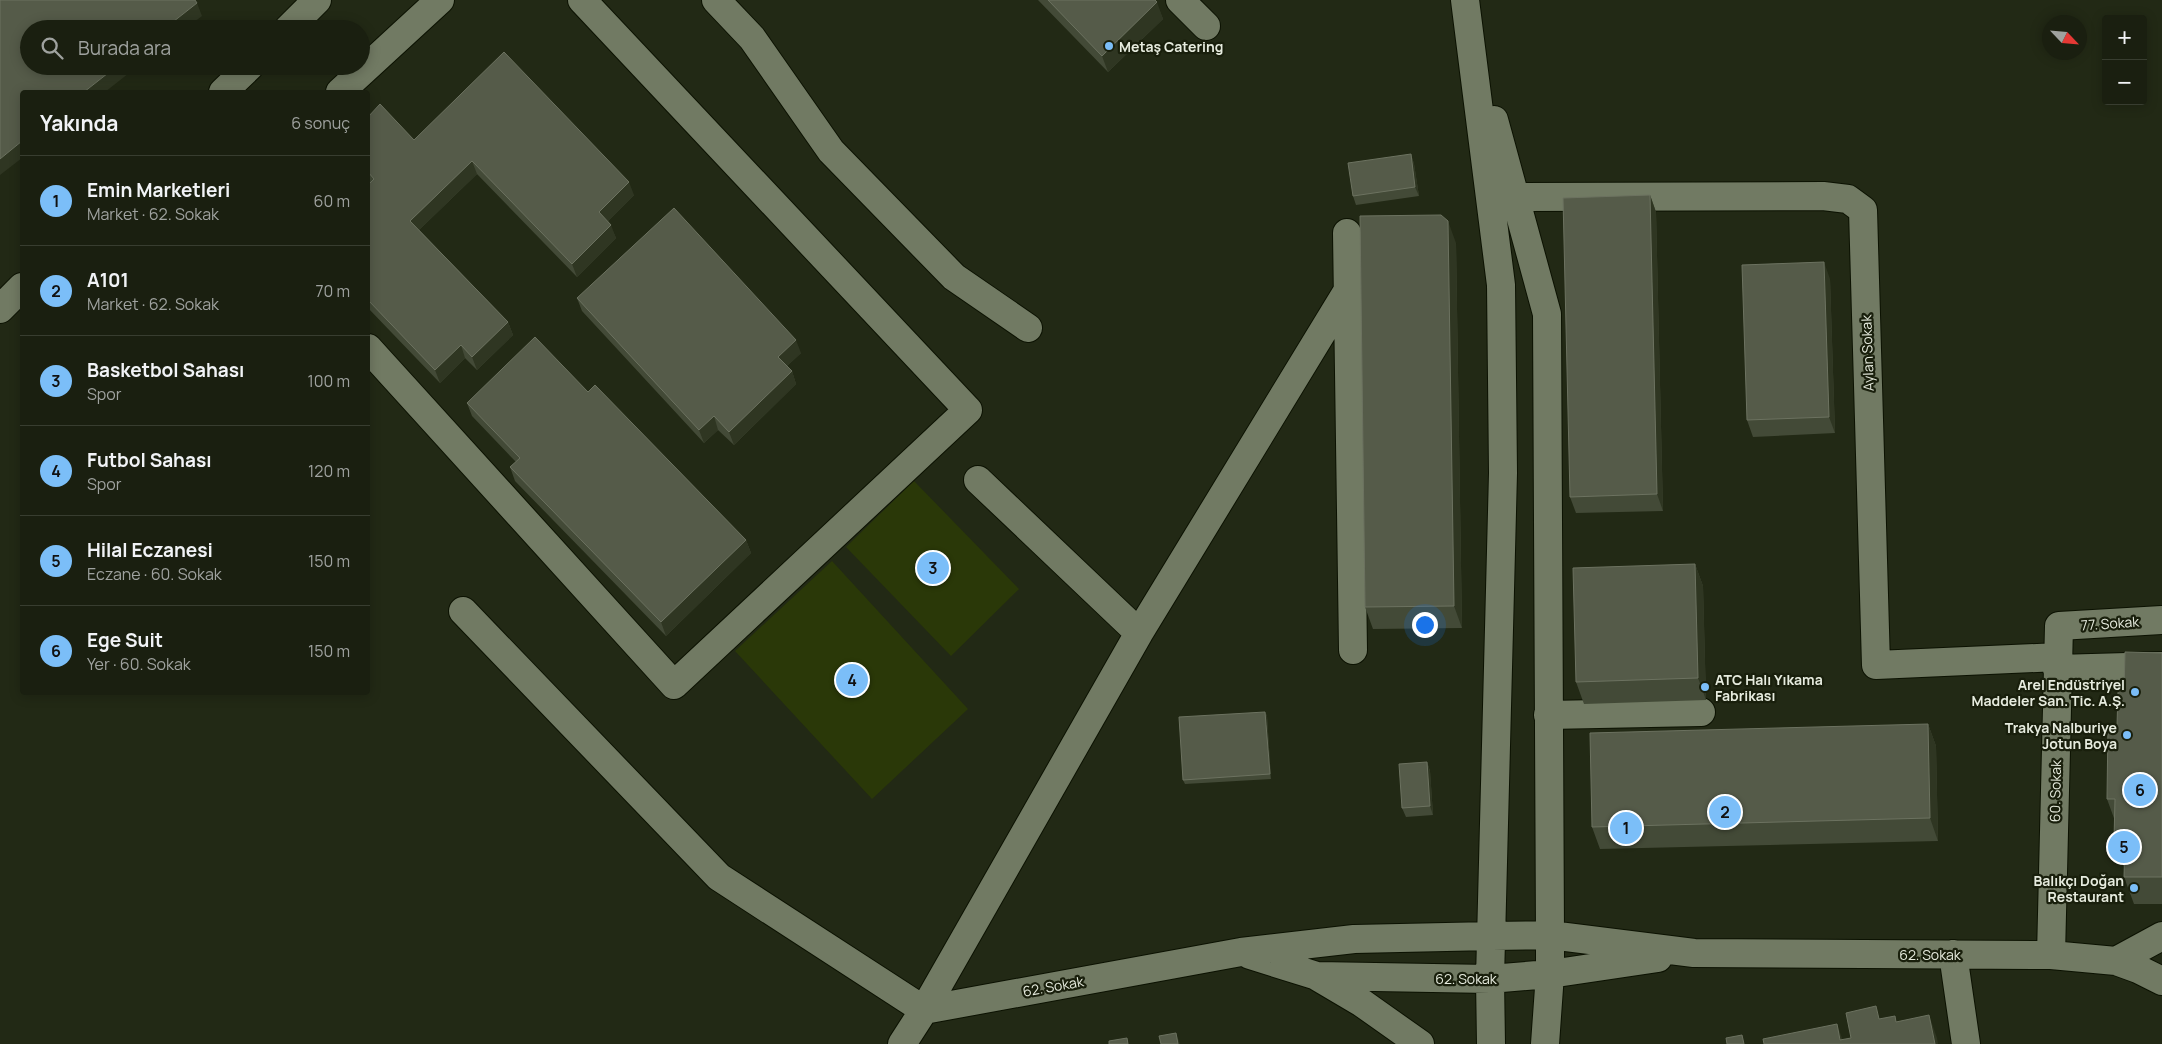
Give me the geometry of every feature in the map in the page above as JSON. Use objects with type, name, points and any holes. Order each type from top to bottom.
[{"type":"street","points":[[297,20],[317,0]]},
{"type":"street","points":[[370,350],[674,686],[968,410],[582,0]]},
{"type":"street","points":[[716,0],[752,38],[831,151],[954,277],[1028,328]]},
{"type":"street","points":[[1180,0],[1206,26]]},
{"type":"street","points":[[370,62],[426,5]]},
{"type":"street","points":[[1465,8],[1514,197],[1547,314],[1550,974],[1545,1044]]},
{"type":"street","points":[[1465,8],[1501,285],[1503,473],[1490,979],[1491,1044]]},
{"type":"street","points":[[225,90],[241,75]]},
{"type":"street","points":[[342,90],[357,75]]},
{"type":"street","name":"Aylan Sokak","points":[[1514,197],[1823,196],[1848,199],[1863,210],[1876,665],[2058,663]]},
{"type":"street","points":[[1347,233],[1353,650]]},
{"type":"street","points":[[0,309],[20,289]]},
{"type":"street","points":[[902,1044],[924,1010],[1139,633],[1348,290]]},
{"type":"street","points":[[978,480],[1139,633]]},
{"type":"street","points":[[463,611],[720,877],[924,1010]]},
{"type":"street","name":"77. Sokak","points":[[2059,626],[2162,620]]},
{"type":"street","name":"60. Sokak","points":[[2050,955],[2059,626]]},
{"type":"street","points":[[2058,663],[2162,666]]},
{"type":"street","points":[[1548,715],[1701,712]]},
{"type":"street","name":"62. Sokak","points":[[924,1010],[1241,952],[1354,939],[1550,935],[1694,953],[2050,955],[2116,961],[2138,969],[2162,982]]},
{"type":"street","points":[[2116,961],[2162,936]]},
{"type":"street","name":"62. Sokak","points":[[1241,952],[1317,976],[1490,979],[1550,974],[1694,953]]},
{"type":"street","points":[[1953,954],[1966,1044]]},
{"type":"street","points":[[1317,976],[1362,1003],[1420,1044]]},
{"type":"green space","points":[[914,481],[1019,589],[951,656],[846,547]]},
{"type":"green space","points":[[832,561],[968,709],[872,799],[735,651]]},
{"type":"building","points":[[0,0],[195,0],[197,3],[175,20],[20,20],[20,75],[106,75],[87,90],[20,90],[20,143],[0,159]]},
{"type":"building","name":"Metaş Catering","points":[[1048,0],[1155,0],[1157,2],[1102,56]]},
{"type":"building","points":[[504,52],[629,182],[599,212],[611,225],[572,264],[472,161],[410,221],[508,322],[472,357],[461,345],[435,370],[370,302],[370,183],[374,179],[370,174],[370,115],[380,104],[414,140]]},
{"type":"building","points":[[1411,154],[1415,187],[1353,196],[1348,163]]},
{"type":"building","points":[[1650,195],[1657,494],[1570,497],[1563,198]]},
{"type":"building","points":[[674,208],[796,340],[778,357],[792,371],[729,432],[714,416],[699,430],[577,298]]},
{"type":"building","points":[[1441,215],[1448,221],[1454,606],[1365,607],[1360,216]]},
{"type":"building","points":[[1824,262],[1829,417],[1747,420],[1742,265]]},
{"type":"building","points":[[535,337],[588,392],[595,385],[746,540],[661,622],[510,467],[520,458],[467,403]]},
{"type":"building","points":[[1695,564],[1698,678],[1576,682],[1573,568]]},
{"type":"building","points":[[2125,652],[2162,653],[2162,877],[2124,877],[2125,840],[2114,840],[2115,799],[2107,799],[2108,725],[2117,726],[2118,691],[2124,691]]},
{"type":"building","points":[[1265,712],[1270,774],[1183,780],[1179,717]]},
{"type":"building","points":[[1928,724],[1930,818],[1592,827],[1590,733]]},
{"type":"building","points":[[1427,762],[1430,806],[1402,808],[1399,764]]},
{"type":"building","points":[[1876,1006],[1879,1019],[1895,1016],[1896,1022],[1929,1015],[1935,1044],[1764,1044],[1763,1039],[1837,1024],[1840,1040],[1851,1038],[1846,1013]]},
{"type":"building","points":[[1176,1033],[1178,1044],[1161,1044],[1159,1036]]},
{"type":"building","points":[[1742,1035],[1744,1044],[1727,1044],[1726,1038]]},
{"type":"building","points":[[1127,1038],[1128,1044],[1109,1044],[1109,1041]]},
{"type":"place","name":"Metaş Catering","points":[[1109,46]]},
{"type":"place","name":"Basketbol Sahası","points":[[933,568]]},
{"type":"place","name":"Futbol Sahası","points":[[852,680]]},
{"type":"place","name":"ATC Halı Yıkama Fabrikası","points":[[1705,687]]},
{"type":"place","name":"Arel Endüstriyel Maddeler San. Tic. A.Ş.","points":[[2135,692]]},
{"type":"place","name":"Trakya Nalburiye Jotun Boya","points":[[2127,735]]},
{"type":"place","name":"Ege Suit","points":[[2140,790]]},
{"type":"place","name":"A101","points":[[1725,812]]},
{"type":"place","name":"Emin Marketleri","points":[[1626,828]]},
{"type":"place","name":"Hilal Eczanesi","points":[[2124,847]]},
{"type":"place","name":"Balıkçı Doğan Restaurant","points":[[2134,888]]}]
